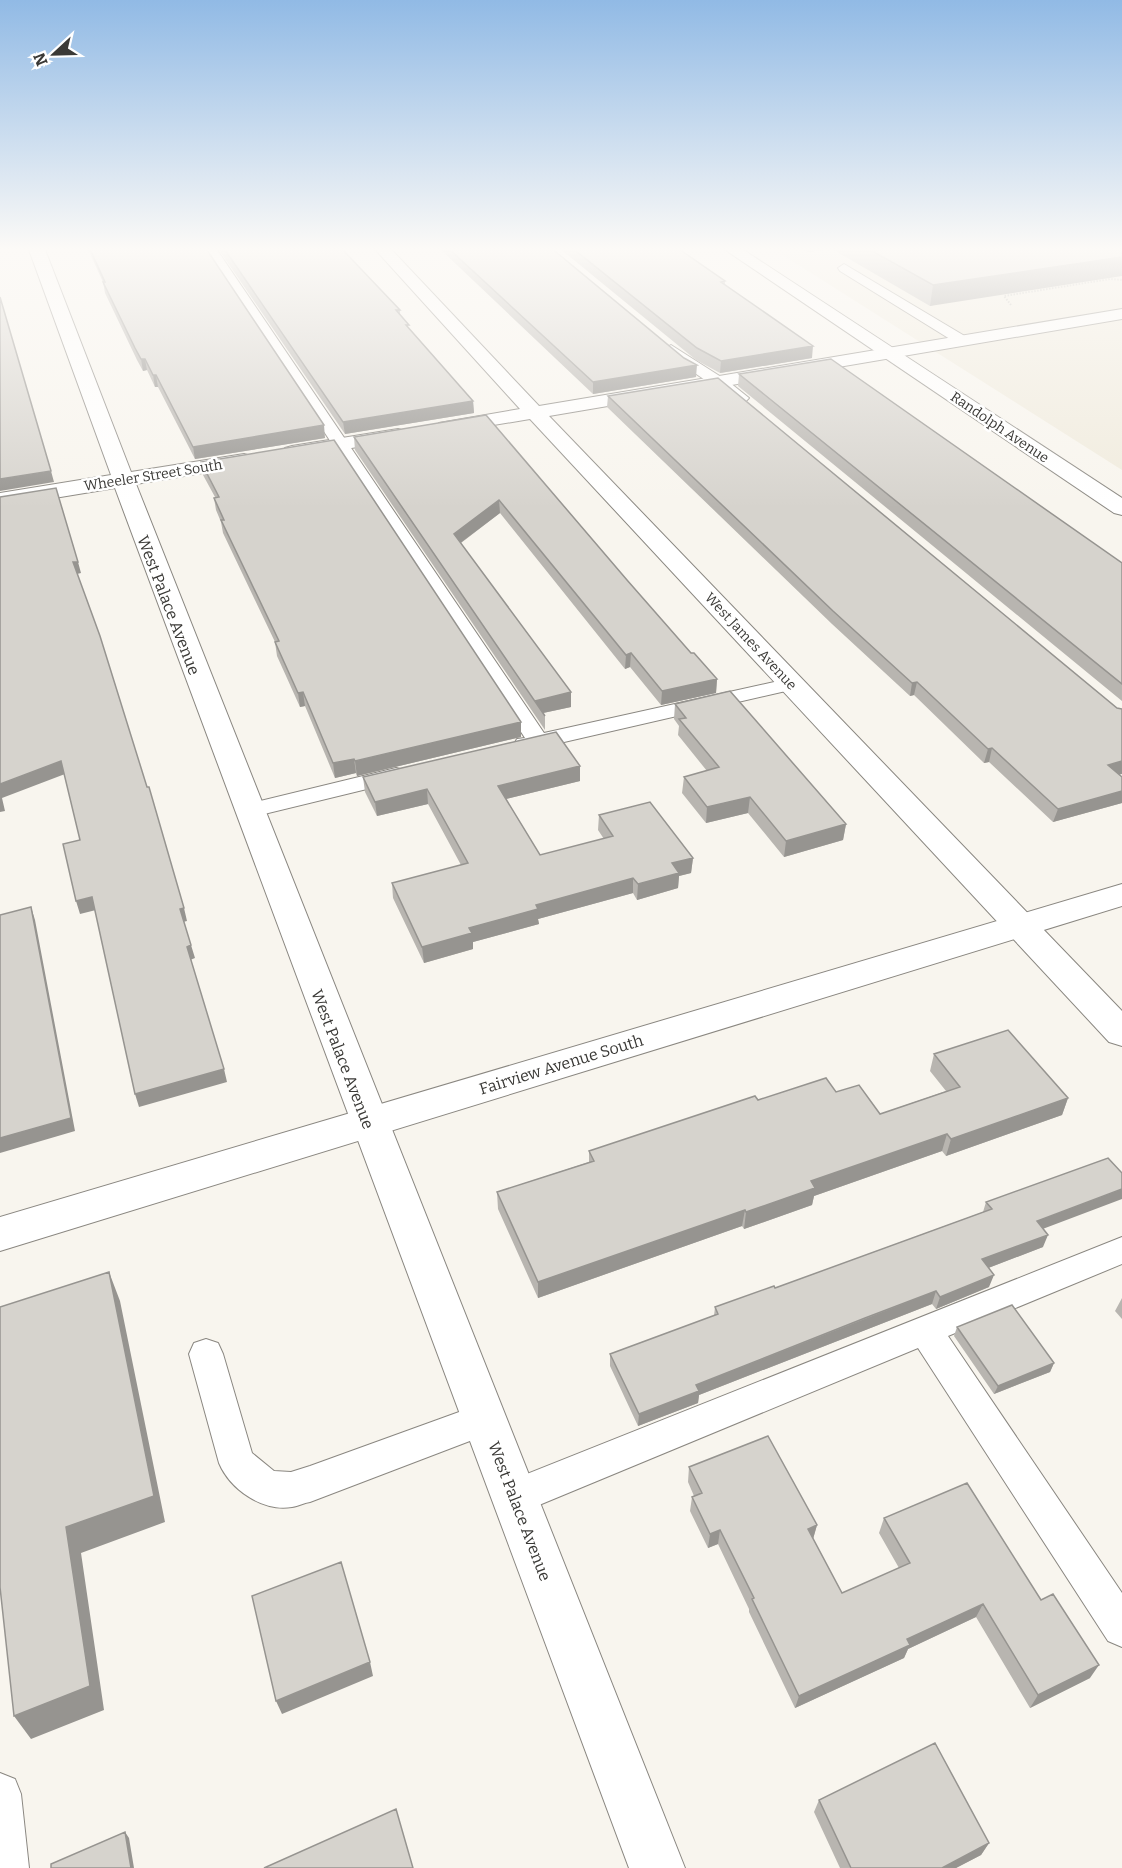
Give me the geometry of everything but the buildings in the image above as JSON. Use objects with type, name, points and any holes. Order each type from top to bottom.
[{"type":"street","name":"West Palace Avenue","points":[[68,334],[248,811],[657,1868]]},
{"type":"street","name":"West James Avenue","points":[[462,334],[1122,1033]]},
{"type":"street","name":"Randolph Avenue","points":[[861,334],[1122,508]]},
{"type":"street","name":"Wheeler Street South","points":[[0,500],[1003,334]]},
{"type":"street","name":"Fairview Avenue South","points":[[0,1234],[1122,895]]},
{"type":"lane","points":[[267,334],[538,741]]},
{"type":"lane","points":[[952,334],[963,341]]},
{"type":"lane","points":[[655,336],[690,365],[720,381],[754,409]]},
{"type":"lane","points":[[504,749],[792,684]]},
{"type":"lane","points":[[248,811],[413,771]]},
{"type":"lane","points":[[515,1497],[1122,1250]]},
{"type":"lane","points":[[924,1329],[1122,1627]]},
{"type":"lane","points":[[206,1354],[237,1463],[254,1480],[271,1489],[291,1490],[310,1484],[484,1419]]},
{"type":"lane","points":[[0,1794],[7,1868]]},
{"type":"shaded area","points":[[908,334],[1122,334],[1122,470]]}]
